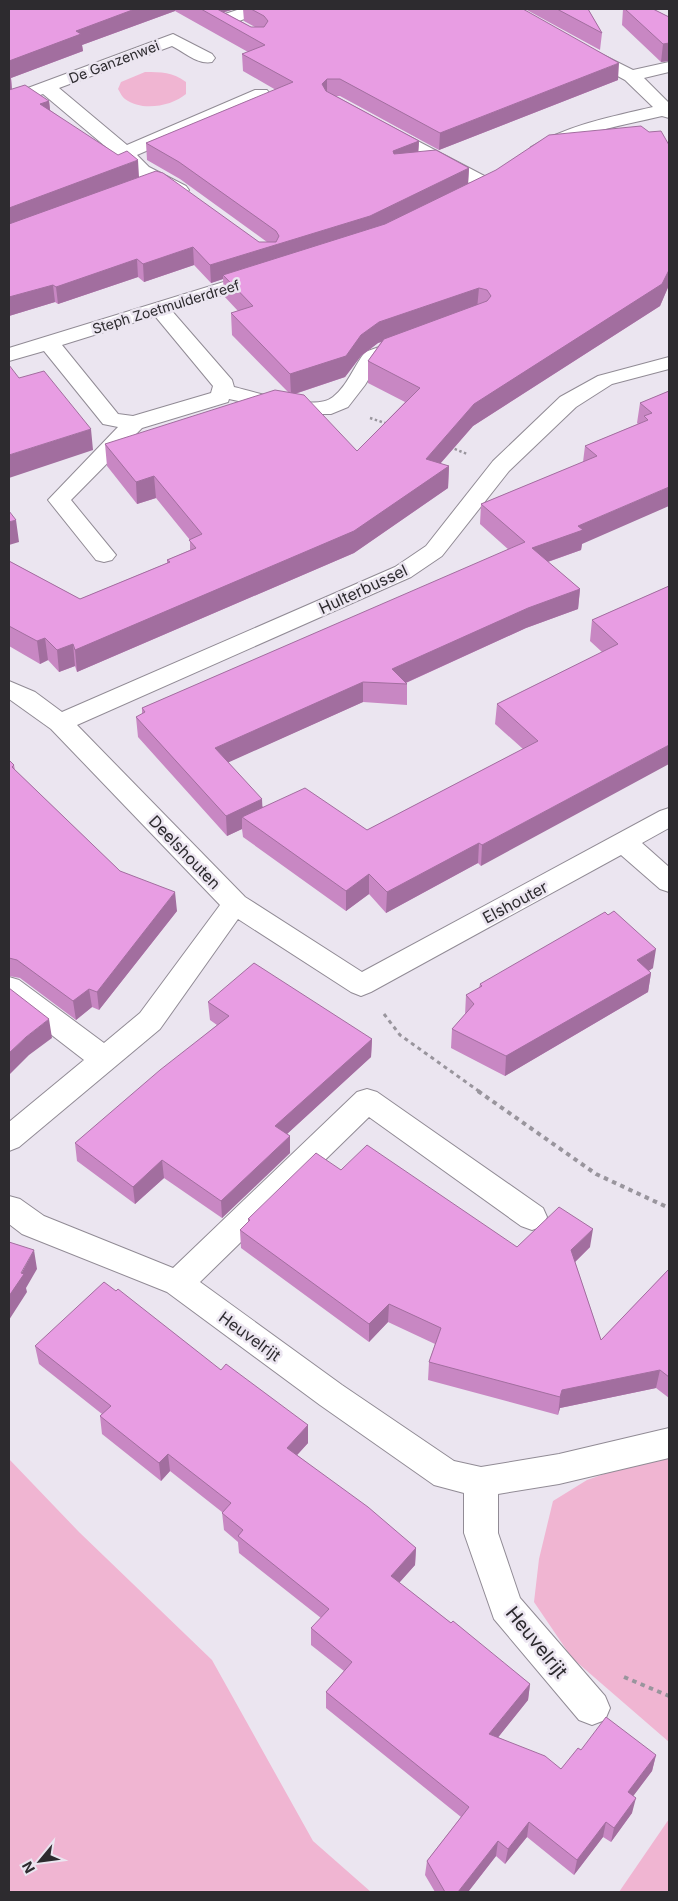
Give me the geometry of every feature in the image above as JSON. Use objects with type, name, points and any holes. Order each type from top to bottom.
[{"type":"street","points":[[255,9],[225,20],[258,38]]},
{"type":"street","name":"De Ganzenwei","points":[[9,101],[173,39],[206,58]]},
{"type":"street","points":[[574,45],[631,76],[668,111]]},
{"type":"street","points":[[631,76],[669,67]]},
{"type":"street","name":"De Ganzenwei","points":[[47,88],[125,154],[142,171],[156,180],[172,186],[196,202]]},
{"type":"street","points":[[125,154],[261,94]]},
{"type":"street","points":[[520,163],[553,141],[582,128],[668,111]]},
{"type":"street","points":[[375,125],[487,185]]},
{"type":"street","points":[[463,196],[487,185],[503,174]]},
{"type":"street","points":[[138,187],[156,180]]},
{"type":"street","name":"Steph Zoetmulderdreef","points":[[9,355],[278,271]]},
{"type":"street","points":[[104,555],[59,500],[134,423],[220,397],[224,385],[160,309]]},
{"type":"street","points":[[222,391],[301,408],[323,409],[336,405],[358,381],[372,356],[416,340]]},
{"type":"street","points":[[49,343],[111,418],[134,423]]},
{"type":"street","name":"Hulterbussel","points":[[60,723],[404,572],[434,551],[501,466],[568,402],[605,380],[669,363]]},
{"type":"street","name":"Deelshouten","points":[[15,700],[60,723],[235,904],[360,985]]},
{"type":"street","name":"Elshouter","points":[[360,985],[669,818]]},
{"type":"street","points":[[625,843],[669,882]]},
{"type":"street","points":[[9,1139],[106,1060],[150,1021],[235,904]]},
{"type":"street","points":[[9,987],[106,1060]]},
{"type":"street","points":[[178,1283],[367,1100],[532,1218]]},
{"type":"street","name":"Heuvelrijt","points":[[9,1208],[33,1225],[178,1283],[331,1395],[446,1474],[481,1482],[559,1469],[669,1443]]},
{"type":"street","name":"Heuvelrijt","points":[[481,1482],[481,1533],[506,1607],[592,1708]]},
{"type":"path","points":[[336,405],[390,425]]},
{"type":"path","points":[[446,446],[501,466]]},
{"type":"path","points":[[360,985],[400,1034],[408,1040],[596,1174],[669,1208]]},
{"type":"shaded area","points":[[145,72],[167,73],[176,76],[186,82],[186,94],[173,102],[157,106],[140,105],[125,99],[118,89],[121,82]]},
{"type":"shaded area","points":[[669,1458],[669,1742],[572,1658],[534,1602],[539,1559],[553,1501],[587,1480],[639,1462]]},
{"type":"shaded area","points":[[9,1459],[79,1532],[212,1660],[313,1841],[371,1892],[9,1892]]},
{"type":"shaded area","points":[[669,1819],[669,1892],[619,1892]]},
{"type":"building","points":[[9,9],[135,9],[76,31],[81,34],[9,61]]},
{"type":"building","points":[[201,9],[217,9],[251,27],[264,27],[268,21],[264,16],[251,9],[523,9],[619,63],[440,133],[340,79],[327,79],[322,84],[326,91],[419,141],[393,151],[394,154],[436,150],[469,168],[370,216],[210,265],[193,247],[143,264],[137,259],[56,287],[53,285],[9,297],[9,224],[156,171],[163,173],[259,242],[276,242],[279,236],[276,231],[179,162],[146,143],[293,82],[242,54],[265,45]]},
{"type":"building","points":[[557,9],[588,9],[602,33]]},
{"type":"building","points":[[625,9],[653,9],[669,17],[669,43],[663,44]]},
{"type":"building","points":[[25,85],[49,101],[40,104],[118,155],[127,151],[138,160],[9,208],[9,90]]},
{"type":"building","points":[[641,126],[649,132],[661,131],[669,145],[669,270],[662,284],[474,404],[426,459],[449,466],[354,531],[75,650],[73,644],[57,650],[45,638],[37,641],[9,626],[9,561],[80,599],[170,562],[167,560],[196,548],[189,540],[202,534],[154,476],[136,482],[105,444],[275,390],[304,395],[357,451],[420,388],[368,361],[384,339],[487,301],[491,296],[487,290],[479,288],[379,322],[361,335],[346,356],[290,374],[231,313],[253,306],[223,275],[385,224],[496,170],[549,135]]},
{"type":"building","points":[[9,365],[19,378],[44,371],[91,429],[9,455]]},
{"type":"building","points":[[669,391],[669,487],[578,526],[583,530],[532,548],[580,589],[528,608],[392,669],[407,684],[363,682],[215,748],[262,799],[226,816],[136,717],[145,712],[142,708],[525,542],[481,504],[597,456],[585,446],[648,420],[644,416],[652,413],[640,403]]},
{"type":"building","points":[[9,511],[16,520],[9,522]]},
{"type":"building","points":[[669,586],[669,745],[482,845],[479,843],[387,892],[369,874],[346,891],[242,817],[305,788],[367,830],[538,741],[497,704],[618,644],[592,620]]},
{"type":"building","points":[[9,760],[14,765],[12,767],[120,871],[175,892],[97,992],[89,989],[73,1001],[17,960],[9,958]]},
{"type":"building","points":[[614,911],[656,949],[637,960],[651,973],[506,1056],[452,1029],[474,1004],[466,995],[482,986],[480,984],[605,912],[608,915]]},
{"type":"building","points":[[254,963],[372,1039],[275,1126],[290,1136],[221,1201],[162,1160],[133,1187],[75,1143],[160,1070],[229,1016],[208,1002]]},
{"type":"building","points":[[9,988],[49,1019],[9,1053]]},
{"type":"building","points":[[367,1145],[517,1247],[559,1207],[593,1229],[571,1250],[601,1340],[669,1269],[669,1377],[660,1370],[562,1390],[560,1397],[429,1362],[441,1328],[389,1304],[369,1324],[240,1230],[250,1220],[248,1219],[316,1153],[341,1170]]},
{"type":"building","points":[[9,1242],[34,1250],[21,1273],[24,1274],[9,1296]]},
{"type":"building","points":[[104,1282],[116,1291],[118,1289],[221,1370],[226,1364],[308,1425],[287,1448],[368,1507],[416,1548],[391,1576],[451,1623],[453,1621],[530,1684],[489,1734],[545,1756],[561,1769],[578,1748],[581,1750],[606,1717],[656,1755],[628,1792],[636,1798],[614,1828],[606,1822],[577,1860],[529,1822],[508,1849],[498,1841],[458,1892],[445,1892],[427,1861],[469,1807],[326,1692],[352,1662],[311,1628],[329,1609],[238,1536],[243,1530],[222,1513],[231,1503],[168,1454],[159,1463],[100,1416],[111,1406],[35,1346]]}]
